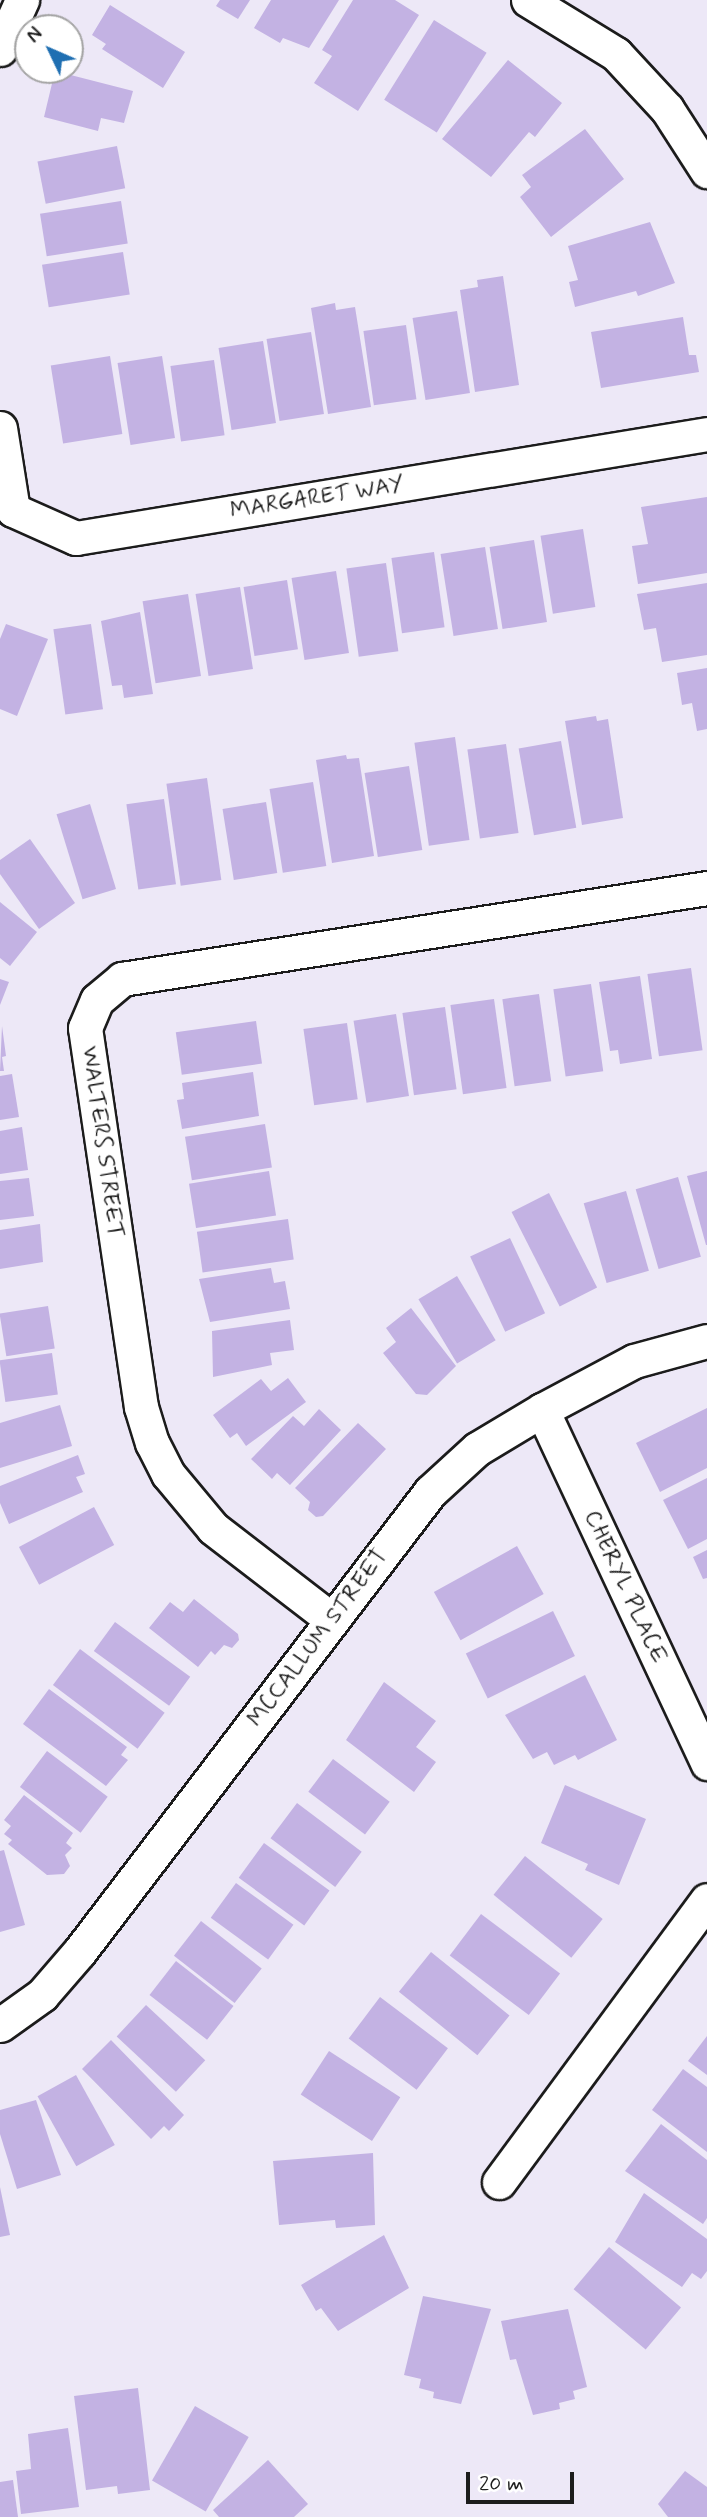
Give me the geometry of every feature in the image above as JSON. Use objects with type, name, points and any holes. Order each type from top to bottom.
[{"type":"street","points":[[0,49],[22,0]]},
{"type":"street","points":[[528,0],[616,54],[667,109],[707,171]]},
{"type":"street","name":"MARGARET WAY","points":[[0,428],[13,510],[76,538],[707,434]]},
{"type":"street","name":"WALTERS STREET","points":[[331,1619],[213,1528],[169,1474],[152,1443],[141,1407],[85,1028],[97,1000],[122,979],[707,888]]},
{"type":"street","name":"MCCALLUM STREET","points":[[0,2025],[41,1995],[80,1951],[430,1492],[477,1449],[542,1410],[634,1361],[707,1341]]},
{"type":"street","name":"CHERYL PLACE","points":[[542,1410],[707,1763]]},
{"type":"street","points":[[499,2182],[707,1900]]},
{"type":"building","points":[[220,0],[250,0],[238,19],[216,6]]},
{"type":"building","points":[[271,0],[339,0],[309,48],[283,38],[280,43],[254,28]]},
{"type":"building","points":[[353,0],[395,0],[419,15],[358,111],[314,83],[332,56],[322,50]]},
{"type":"building","points":[[110,5],[185,52],[163,88],[102,49],[106,44],[92,35]]},
{"type":"building","points":[[434,20],[487,53],[437,133],[384,100]]},
{"type":"building","points":[[508,60],[562,103],[535,137],[529,132],[491,177],[442,139]]},
{"type":"building","points":[[84,78],[133,91],[124,123],[101,118],[98,131],[44,117],[52,84],[84,84]]},
{"type":"building","points":[[585,129],[624,179],[551,237],[520,197],[531,187],[522,175]]},
{"type":"building","points":[[117,146],[125,188],[46,204],[37,161]]},
{"type":"building","points":[[121,201],[128,243],[47,256],[40,214]]},
{"type":"building","points":[[650,222],[675,283],[638,296],[636,291],[575,307],[569,282],[578,280],[568,246]]},
{"type":"building","points":[[123,252],[130,294],[49,307],[42,265]]},
{"type":"building","points":[[503,276],[519,385],[475,392],[460,290],[478,287],[477,280]]},
{"type":"building","points":[[335,303],[336,310],[355,307],[371,407],[328,414],[311,308]]},
{"type":"building","points":[[457,311],[470,393],[426,400],[413,318]]},
{"type":"building","points":[[683,317],[689,355],[696,355],[699,372],[601,388],[591,332]]},
{"type":"building","points":[[406,325],[416,399],[374,405],[363,331]]},
{"type":"building","points":[[311,332],[324,414],[280,421],[267,339]]},
{"type":"building","points":[[263,341],[276,423],[232,430],[219,348]]},
{"type":"building","points":[[110,356],[122,434],[63,443],[51,365]]},
{"type":"building","points":[[162,356],[175,438],[131,445],[118,363]]},
{"type":"building","points":[[214,360],[225,435],[181,441],[170,366]]},
{"type":"building","points":[[707,497],[707,573],[638,584],[632,546],[648,544],[641,507]]},
{"type":"building","points":[[583,529],[595,607],[553,614],[541,536]]},
{"type":"building","points":[[534,540],[547,622],[503,629],[490,547]]},
{"type":"building","points":[[485,547],[498,629],[454,636],[441,554]]},
{"type":"building","points":[[434,552],[445,627],[402,633],[391,558]]},
{"type":"building","points":[[386,563],[398,651],[359,657],[346,569]]},
{"type":"building","points":[[336,571],[349,653],[305,660],[292,578]]},
{"type":"building","points":[[287,580],[298,649],[254,656],[244,587]]},
{"type":"building","points":[[707,583],[707,655],[662,662],[656,628],[644,630],[637,594]]},
{"type":"building","points":[[240,587],[253,669],[209,676],[196,594]]},
{"type":"building","points":[[188,594],[201,676],[156,683],[143,601]]},
{"type":"building","points":[[140,612],[153,694],[124,698],[122,685],[112,686],[101,621]]},
{"type":"building","points":[[6,624],[48,639],[17,716],[0,709],[0,639]]},
{"type":"building","points":[[91,624],[103,709],[65,714],[53,629]]},
{"type":"building","points":[[707,668],[707,729],[697,731],[692,703],[682,705],[677,673]]},
{"type":"building","points":[[596,716],[597,721],[608,719],[623,818],[582,825],[565,721]]},
{"type":"building","points":[[455,737],[469,840],[429,846],[414,743]]},
{"type":"building","points":[[561,741],[576,828],[534,835],[519,748]]},
{"type":"building","points":[[506,744],[519,833],[480,839],[467,749]]},
{"type":"building","points":[[346,755],[347,759],[359,758],[374,856],[332,863],[316,760]]},
{"type":"building","points":[[409,766],[422,850],[378,857],[365,773]]},
{"type":"building","points":[[207,778],[221,880],[181,886],[166,784]]},
{"type":"building","points":[[313,782],[326,866],[283,873],[270,789]]},
{"type":"building","points":[[164,799],[176,884],[138,889],[126,804]]},
{"type":"building","points":[[266,802],[277,873],[234,880],[223,809]]},
{"type":"building","points":[[90,804],[116,889],[83,899],[57,814]]},
{"type":"building","points":[[30,839],[75,903],[39,929],[0,874],[0,860]]},
{"type":"building","points":[[0,902],[37,932],[10,966],[0,958]]},
{"type":"building","points":[[691,968],[703,1050],[659,1056],[647,974]]},
{"type":"building","points":[[640,976],[652,1059],[620,1064],[618,1050],[610,1051],[599,982]]},
{"type":"building","points":[[0,979],[9,982],[0,1005]]},
{"type":"building","points":[[591,984],[603,1071],[566,1076],[553,989]]},
{"type":"building","points":[[539,994],[551,1081],[515,1086],[502,999]]},
{"type":"building","points":[[494,999],[507,1088],[463,1094],[450,1005]]},
{"type":"building","points":[[445,1007],[457,1089],[414,1095],[402,1013]]},
{"type":"building","points":[[396,1014],[409,1096],[367,1103],[354,1021]]},
{"type":"building","points":[[256,1021],[262,1064],[182,1075],[176,1032]]},
{"type":"building","points":[[347,1023],[358,1099],[314,1105],[303,1029]]},
{"type":"building","points":[[2,1026],[6,1056],[2,1057],[4,1071],[0,1071]]},
{"type":"building","points":[[253,1072],[259,1116],[182,1129],[177,1100],[184,1099],[182,1083]]},
{"type":"building","points":[[12,1074],[19,1117],[0,1120],[0,1076]]},
{"type":"building","points":[[265,1124],[272,1167],[192,1180],[185,1137]]},
{"type":"building","points":[[22,1127],[28,1170],[0,1174],[0,1131]]},
{"type":"building","points":[[269,1171],[276,1215],[196,1228],[189,1184]]},
{"type":"building","points":[[707,1171],[707,1245],[706,1245],[687,1176]]},
{"type":"building","points":[[678,1177],[701,1257],[659,1269],[636,1189]]},
{"type":"building","points":[[29,1178],[34,1216],[0,1220],[0,1181]]},
{"type":"building","points":[[626,1191],[649,1271],[607,1283],[584,1203]]},
{"type":"building","points":[[549,1193],[597,1287],[560,1307],[512,1212]]},
{"type":"building","points":[[288,1219],[294,1260],[203,1272],[197,1232]]},
{"type":"building","points":[[40,1224],[43,1262],[0,1269],[0,1230]]},
{"type":"building","points":[[510,1238],[545,1313],[505,1332],[470,1257]]},
{"type":"building","points":[[271,1268],[274,1283],[285,1281],[290,1309],[210,1322],[199,1279]]},
{"type":"building","points":[[457,1276],[496,1340],[457,1363],[418,1299]]},
{"type":"building","points":[[48,1306],[55,1348],[6,1356],[0,1314]]},
{"type":"building","points":[[411,1308],[456,1366],[427,1395],[416,1394],[383,1353],[396,1342],[386,1328]]},
{"type":"building","points":[[290,1320],[294,1350],[270,1353],[272,1365],[213,1377],[212,1331]]},
{"type":"building","points":[[52,1353],[58,1395],[5,1402],[0,1360]]},
{"type":"building","points":[[288,1378],[306,1402],[246,1446],[237,1433],[230,1438],[213,1415],[261,1379],[271,1391]]},
{"type":"building","points":[[60,1405],[72,1446],[0,1468],[0,1423]]},
{"type":"building","points":[[707,1408],[707,1468],[660,1492],[636,1443]]},
{"type":"building","points":[[319,1409],[341,1430],[290,1485],[277,1473],[272,1479],[251,1459],[293,1416],[304,1426]]},
{"type":"building","points":[[358,1423],[386,1449],[323,1516],[316,1517],[308,1510],[310,1502],[295,1488]]},
{"type":"building","points":[[78,1455],[85,1474],[76,1477],[83,1492],[9,1524],[0,1503],[0,1486]]},
{"type":"building","points":[[707,1478],[707,1539],[688,1549],[663,1500]]},
{"type":"building","points":[[94,1507],[114,1545],[39,1585],[19,1547]]},
{"type":"building","points":[[517,1546],[544,1594],[461,1640],[434,1592]]},
{"type":"building","points":[[707,1550],[707,1578],[703,1579],[693,1557]]},
{"type":"building","points":[[194,1599],[238,1634],[239,1640],[232,1648],[224,1645],[215,1655],[211,1651],[198,1667],[149,1628],[170,1602],[183,1612]]},
{"type":"building","points":[[553,1611],[575,1656],[488,1698],[466,1654]]},
{"type":"building","points":[[115,1622],[190,1677],[169,1706],[94,1651]]},
{"type":"building","points":[[80,1649],[165,1713],[138,1749],[53,1685]]},
{"type":"building","points":[[585,1675],[617,1740],[578,1760],[575,1755],[554,1765],[547,1752],[533,1759],[505,1715]]},
{"type":"building","points":[[384,1682],[436,1721],[416,1747],[436,1762],[414,1792],[346,1740]]},
{"type":"building","points":[[49,1689],[127,1747],[121,1755],[128,1760],[106,1786],[23,1724]]},
{"type":"building","points":[[47,1751],[108,1797],[81,1833],[20,1787]]},
{"type":"building","points":[[333,1759],[390,1802],[365,1834],[308,1792]]},
{"type":"building","points":[[565,1785],[646,1819],[619,1885],[585,1870],[588,1864],[541,1843]]},
{"type":"building","points":[[24,1795],[73,1833],[66,1843],[72,1848],[65,1855],[70,1866],[64,1874],[47,1875],[8,1844],[12,1840],[4,1834],[11,1826],[4,1820]]},
{"type":"building","points":[[297,1803],[362,1852],[335,1887],[271,1838]]},
{"type":"building","points":[[264,1843],[330,1891],[304,1925],[239,1878]]},
{"type":"building","points":[[4,1850],[25,1925],[0,1932],[0,1851]]},
{"type":"building","points":[[525,1856],[603,1919],[571,1958],[494,1895]]},
{"type":"building","points":[[236,1883],[293,1925],[268,1960],[211,1918]]},
{"type":"building","points":[[481,1914],[560,1974],[529,2015],[450,1956]]},
{"type":"building","points":[[201,1921],[262,1968],[235,2003],[174,1956]]},
{"type":"building","points":[[431,1952],[509,2016],[477,2055],[399,1992]]},
{"type":"building","points":[[176,1961],[234,2006],[207,2040],[150,1995]]},
{"type":"building","points":[[380,1997],[448,2048],[417,2090],[349,2039]]},
{"type":"building","points":[[146,2005],[205,2060],[176,2092],[117,2036]]},
{"type":"building","points":[[707,2036],[707,2075],[688,2061]]},
{"type":"building","points":[[111,2040],[184,2115],[169,2131],[164,2126],[151,2139],[82,2069]]},
{"type":"building","points":[[329,2051],[400,2097],[372,2141],[301,2095]]},
{"type":"building","points":[[683,2069],[707,2087],[707,2152],[652,2110]]},
{"type":"building","points":[[76,2075],[115,2145],[76,2166],[38,2096]]},
{"type":"building","points":[[36,2100],[61,2175],[17,2189],[0,2134],[0,2110]]},
{"type":"building","points":[[661,2124],[707,2160],[707,2218],[703,2224],[625,2171]]},
{"type":"building","points":[[373,2153],[375,2225],[336,2228],[335,2220],[279,2225],[273,2161]]},
{"type":"building","points":[[0,2187],[10,2235],[0,2237]]},
{"type":"building","points":[[644,2193],[707,2239],[707,2271],[701,2279],[692,2273],[682,2287],[615,2242]]},
{"type":"building","points":[[384,2235],[409,2288],[338,2331],[321,2308],[316,2311],[301,2285]]},
{"type":"building","points":[[609,2247],[681,2307],[646,2350],[574,2289]]},
{"type":"building","points":[[423,2296],[491,2309],[461,2404],[433,2398],[434,2392],[419,2388],[421,2379],[404,2375]]},
{"type":"building","points":[[568,2309],[587,2387],[573,2391],[575,2399],[559,2403],[560,2409],[533,2415],[516,2359],[510,2360],[501,2321]]},
{"type":"building","points":[[138,2388],[150,2490],[118,2494],[117,2486],[86,2490],[74,2396]]},
{"type":"building","points":[[195,2406],[249,2437],[206,2511],[152,2480]]},
{"type":"building","points":[[68,2428],[79,2507],[21,2514],[16,2471],[31,2469],[28,2434]]},
{"type":"building","points":[[268,2460],[308,2504],[294,2517],[219,2517],[213,2510]]},
{"type":"building","points":[[685,2471],[707,2487],[707,2517],[668,2517],[658,2504]]},
{"type":"building","points":[[13,2480],[18,2517],[0,2517],[0,2482]]}]
